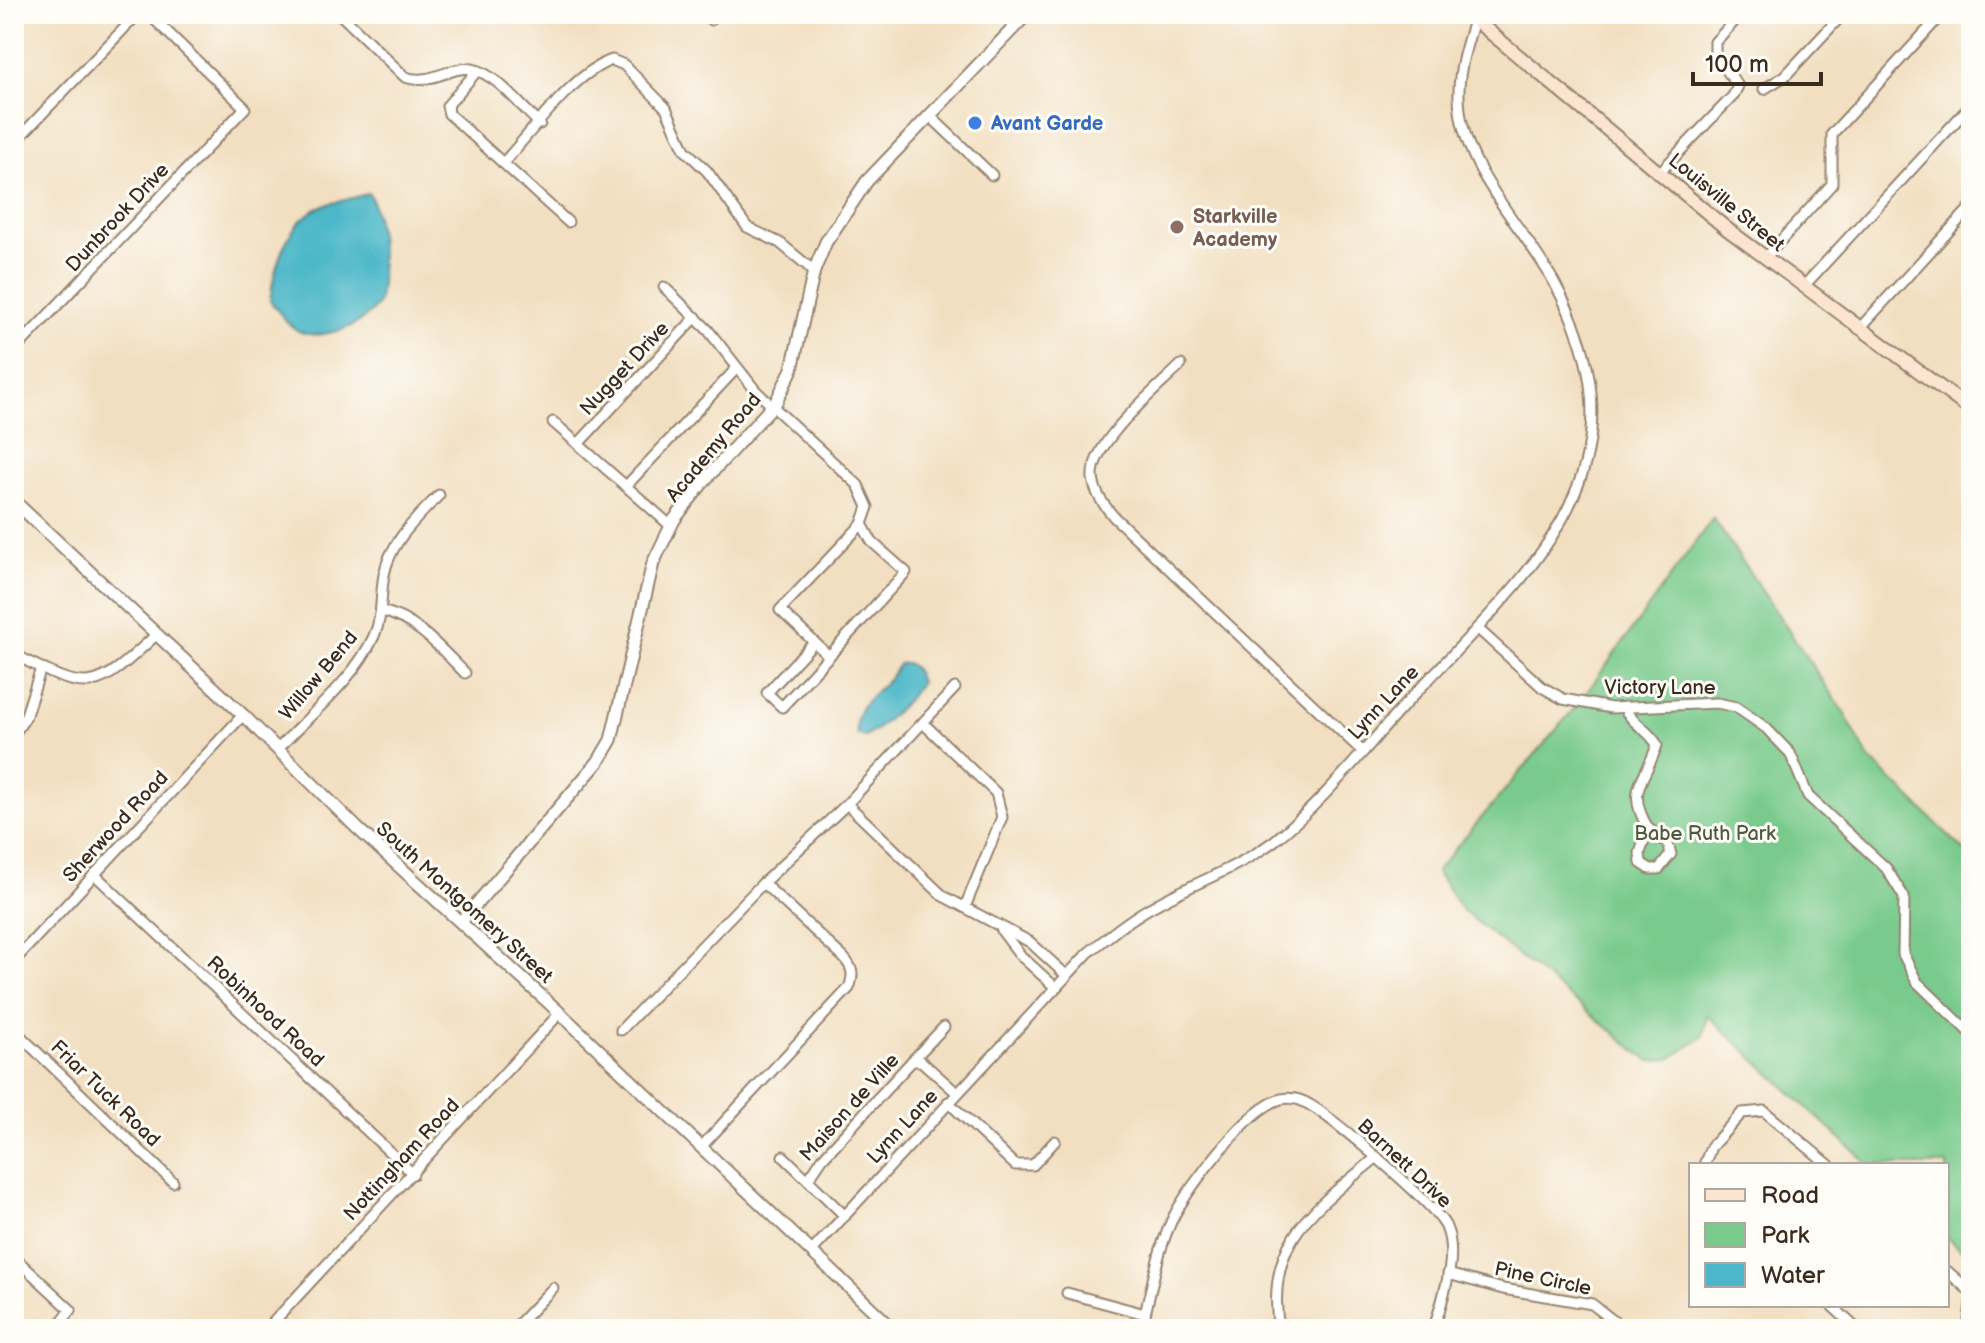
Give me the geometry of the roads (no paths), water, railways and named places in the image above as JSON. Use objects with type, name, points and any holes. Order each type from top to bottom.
[{"type":"main road","name":"Louisville Street","points":[[1473,16],[1765,258],[1971,410]]},
{"type":"street","points":[[14,143],[138,14]]},
{"type":"street","name":"Dunbrook Drive","points":[[14,351],[245,108],[149,14]]},
{"type":"street","points":[[340,14],[405,77],[415,81],[469,68],[486,74],[540,124]]},
{"type":"street","name":"Academy Road","points":[[461,922],[594,767],[611,740],[653,563],[671,526],[704,481],[772,406],[792,369],[814,271],[826,242],[867,181],[1027,14]]},
{"type":"street","points":[[1659,173],[1733,96],[1738,86],[1715,54],[1715,42],[1741,14]]},
{"type":"street","points":[[1764,89],[1785,76],[1843,14]]},
{"type":"street","points":[[1765,258],[1832,184],[1832,134],[1942,14]]},
{"type":"street","name":"Lynn Lane","points":[[811,1252],[1066,975],[1125,923],[1240,863],[1273,841],[1302,816],[1534,566],[1558,533],[1587,459],[1591,424],[1585,354],[1572,316],[1553,280],[1476,159],[1464,129],[1459,99],[1460,76],[1473,16]]},
{"type":"street","points":[[503,163],[598,65],[612,60],[624,65],[666,108],[685,150],[707,171],[747,227],[766,233],[814,271]]},
{"type":"street","points":[[477,71],[447,106],[449,114],[568,222]]},
{"type":"street","points":[[1803,287],[1971,105]]},
{"type":"street","points":[[930,116],[992,175]]},
{"type":"street","points":[[1859,329],[1971,207]]},
{"type":"street","points":[[664,287],[721,344],[736,369],[772,406],[858,485],[868,507],[862,524],[780,610],[829,656]]},
{"type":"street","name":"Nugget Drive","points":[[579,443],[696,317]]},
{"type":"street","points":[[1181,365],[1103,447],[1094,464],[1096,493],[1114,517],[1362,751]]},
{"type":"street","points":[[627,485],[736,369]]},
{"type":"street","points":[[553,422],[671,526]]},
{"type":"street","name":"Willow Bend","points":[[278,749],[363,656],[375,635],[382,611],[383,576],[390,553],[406,529],[439,495]]},
{"type":"street","name":"South Montgomery Street","points":[[14,501],[243,715],[357,828],[560,1013],[893,1329]]},
{"type":"street","points":[[814,642],[767,693],[782,707],[906,572],[872,542],[862,524]]},
{"type":"street","points":[[382,611],[397,615],[421,629],[465,673]]},
{"type":"street","name":"Victory Lane","points":[[1477,628],[1542,687],[1563,699],[1624,707],[1717,703],[1736,707],[1766,728],[1790,753],[1808,796],[1886,868],[1904,897],[1903,954],[1917,982],[1971,1034]]},
{"type":"street","points":[[14,654],[68,682],[90,684],[124,665],[157,634]]},
{"type":"street","points":[[14,734],[25,718],[41,668]]},
{"type":"street","points":[[621,1030],[763,883],[847,804],[955,688]]},
{"type":"street","points":[[1624,707],[1631,722],[1652,736],[1657,745],[1638,787],[1636,807],[1648,828]]},
{"type":"street","name":"Sherwood Road","points":[[14,961],[243,715]]},
{"type":"street","points":[[923,723],[996,793],[1001,804],[1002,817],[965,907]]},
{"type":"street","points":[[847,804],[943,896],[1030,942],[1066,975]]},
{"type":"street","name":"Robinhood Road","points":[[94,874],[413,1174]]},
{"type":"street","points":[[701,1147],[849,988],[853,978],[852,967],[844,958],[763,883]]},
{"type":"street","points":[[1000,928],[1021,956],[1055,987]]},
{"type":"street","name":"Nottingham Road","points":[[267,1329],[560,1013]]},
{"type":"street","points":[[912,1061],[944,1027]]},
{"type":"street","name":"Friar Tuck Road","points":[[14,1030],[173,1182]]},
{"type":"street","name":"Maison de Ville","points":[[845,1216],[808,1180],[822,1159],[912,1061],[921,1061],[957,1093]]},
{"type":"street","name":"Barnett Drive","points":[[1148,1329],[1145,1314],[1175,1215],[1212,1163],[1260,1107],[1295,1098],[1310,1105],[1377,1157],[1445,1225],[1450,1247],[1448,1274],[1434,1329]]},
{"type":"street","points":[[948,1102],[1015,1165],[1033,1165],[1055,1141]]},
{"type":"street","points":[[1705,1163],[1711,1147],[1742,1113],[1764,1111],[1827,1163]]},
{"type":"street","points":[[783,1156],[808,1180]]},
{"type":"street","points":[[1279,1329],[1276,1292],[1282,1254],[1302,1220],[1377,1157]]},
{"type":"street","points":[[14,1257],[71,1310],[55,1329]]},
{"type":"street","points":[[1949,1273],[1971,1292]]},
{"type":"street","name":"Pine Circle","points":[[1448,1274],[1503,1289],[1592,1304],[1624,1329]]},
{"type":"street","points":[[514,1329],[553,1288]]},
{"type":"street","points":[[1067,1293],[1145,1314]]},
{"type":"street","points":[[1968,1329],[1971,1302]]},
{"type":"street","points":[[1833,1307],[1857,1329]]},
{"type":"water","points":[[368,193],[380,248],[381,284],[376,306],[360,321],[341,330],[317,335],[300,332],[286,321],[270,301],[275,273],[285,245],[292,232],[312,211]]},
{"type":"water","points":[[907,663],[915,669],[920,682],[916,688],[896,712],[871,733],[865,737],[857,734],[859,713],[864,704],[899,664]]},
{"type":"place","name":"Avant Garde","points":[[975,123]]},
{"type":"place","name":"Starkville Academy","points":[[1177,227]]},
{"type":"park label","name":"Babe Ruth Park","points":[[1705,833]]}]
